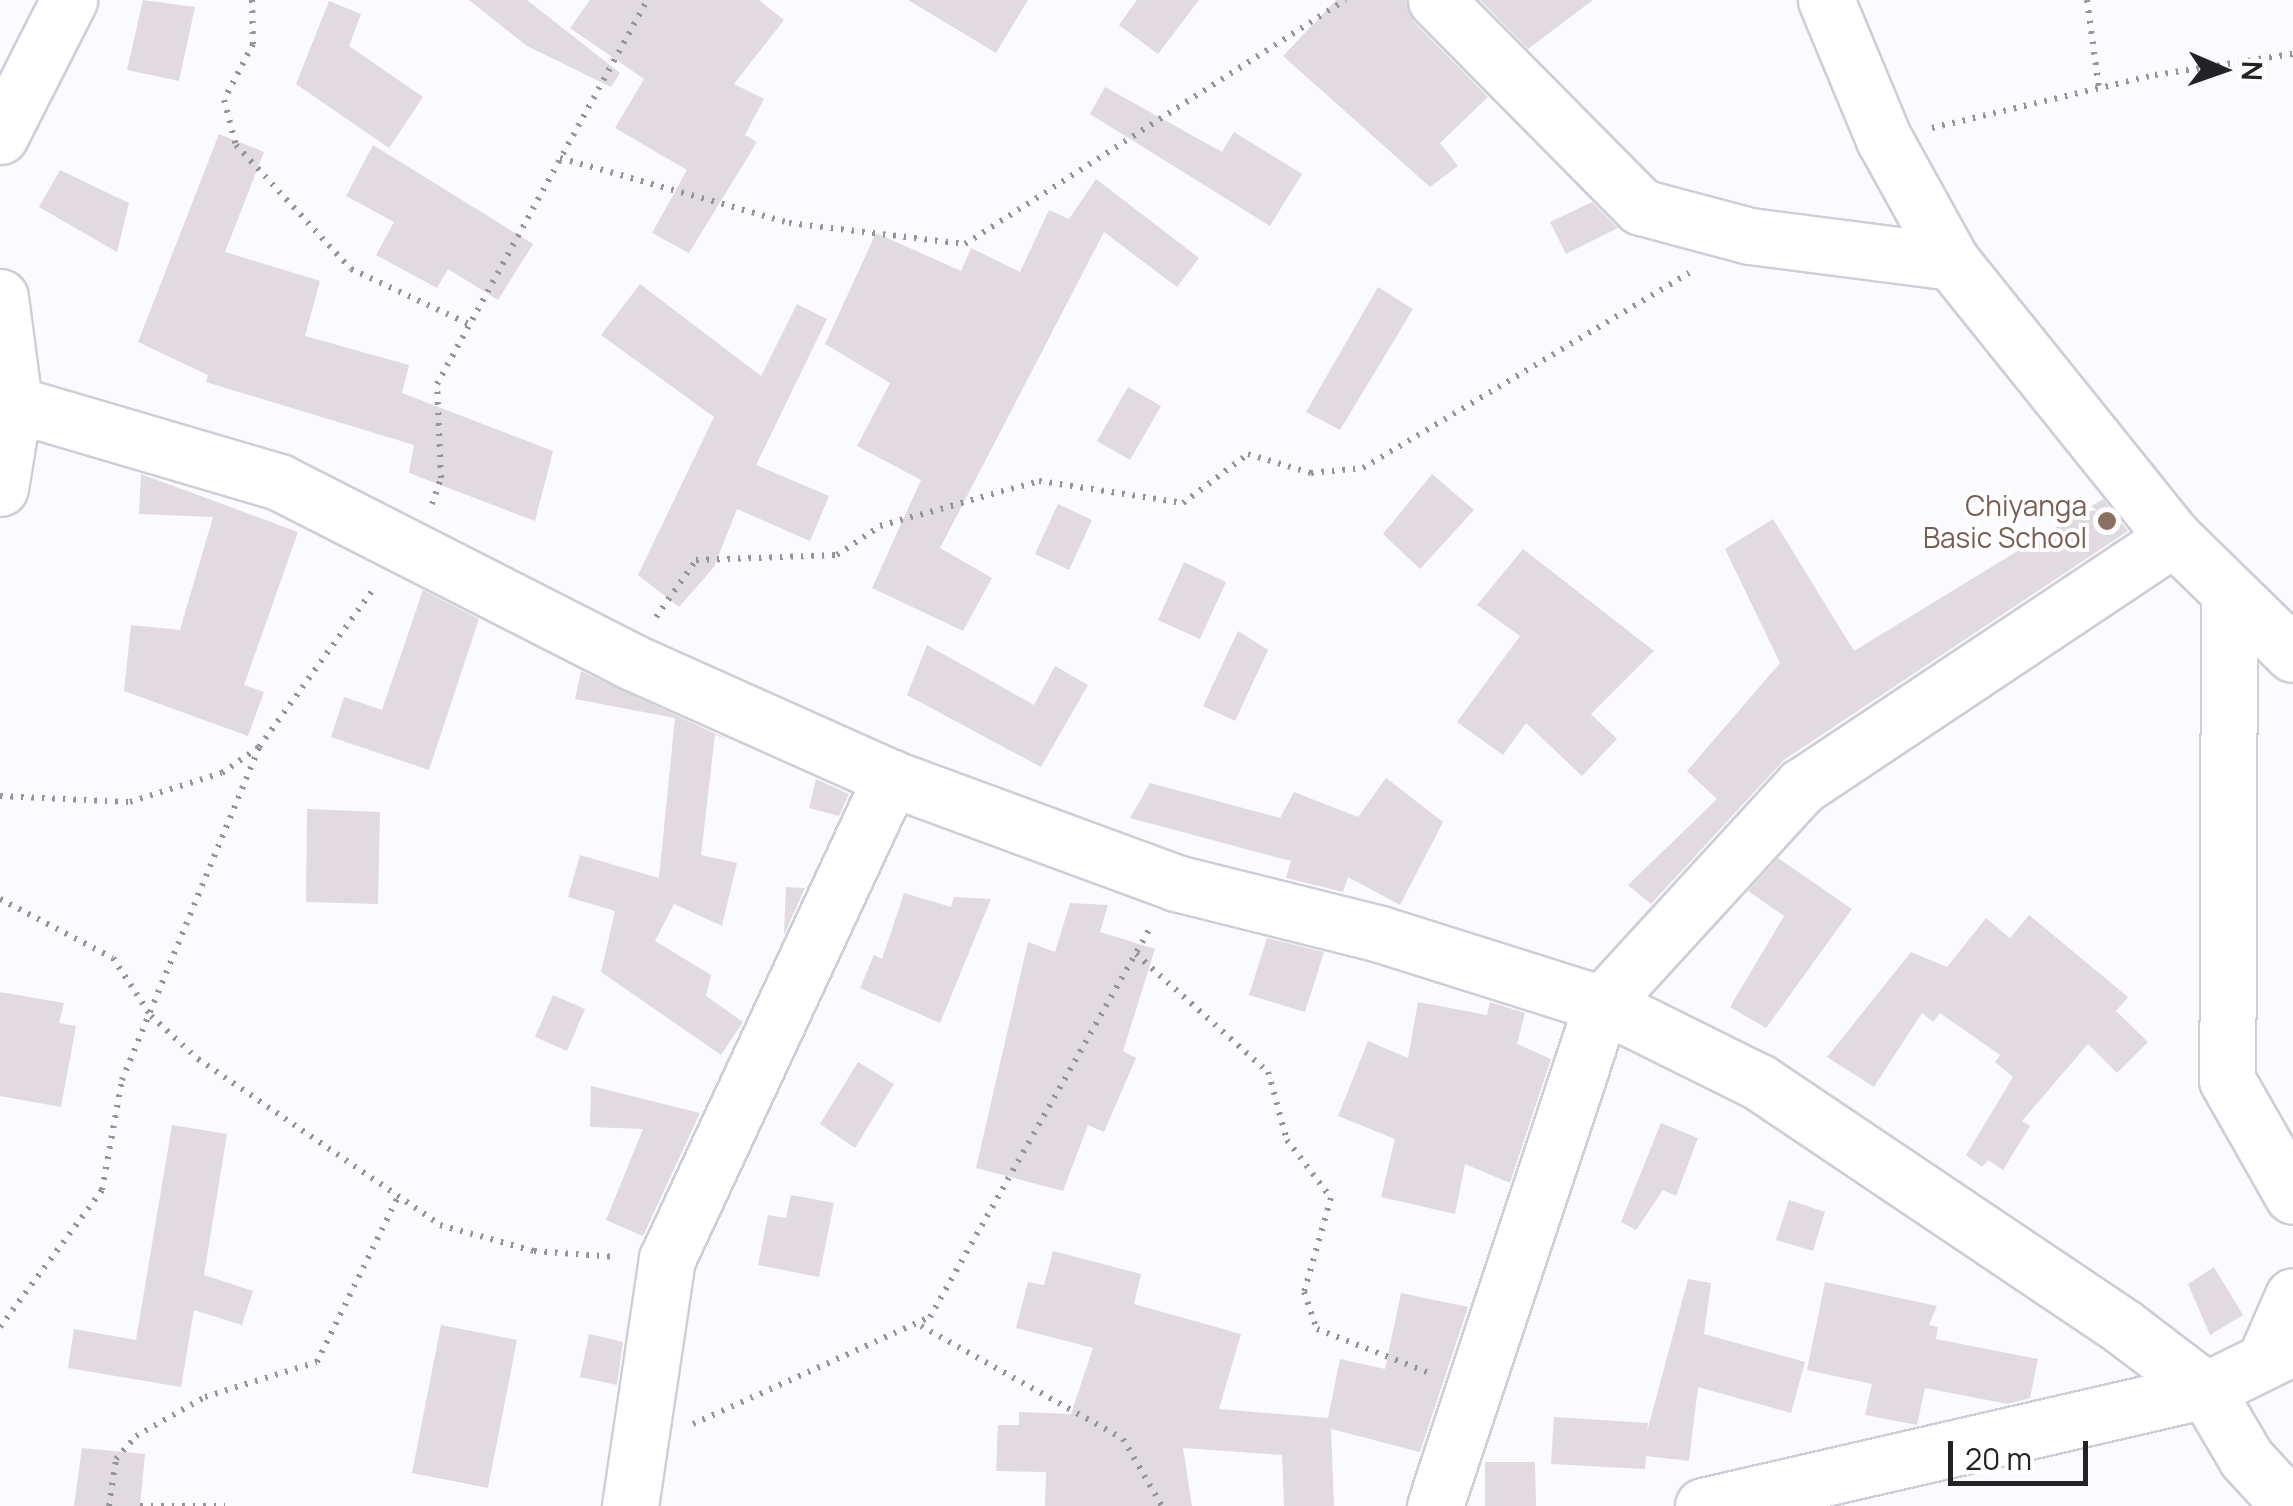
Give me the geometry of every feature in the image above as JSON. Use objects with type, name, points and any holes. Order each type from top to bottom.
[{"type":"street","points":[[0,136],[69,0]]},
{"type":"street","points":[[1436,0],[1633,202],[1750,236],[1952,262]]},
{"type":"street","points":[[1826,0],[1884,139],[1952,262],[2174,538],[2293,654]]},
{"type":"street","points":[[0,297],[14,404],[0,488]]},
{"type":"street","points":[[14,404],[218,459],[408,548],[630,661],[890,778],[1176,883],[1380,934],[1602,1004],[1759,1082],[2206,1390],[2242,1482],[2290,1506]]},
{"type":"street","points":[[1435,1506],[1470,1388],[1602,1004],[1802,786],[2174,538]]},
{"type":"street","points":[[2230,595],[2227,1080],[2293,1196]]},
{"type":"street","points":[[631,1488],[668,1259],[890,778]]},
{"type":"street","points":[[1703,1506],[2206,1390],[2281,1350],[2293,1296]]},
{"type":"path","points":[[252,0],[252,44],[224,100],[236,145],[351,268],[469,324]]},
{"type":"path","points":[[0,1327],[94,1205],[110,1166],[122,1080],[259,747],[408,548],[441,478],[437,384],[647,0]]},
{"type":"path","points":[[560,158],[789,224],[965,244],[1345,0]]},
{"type":"path","points":[[2087,0],[2098,90]]},
{"type":"path","points":[[1884,139],[2098,90],[2293,54]]},
{"type":"path","points":[[630,661],[696,560],[837,555],[880,526],[1039,482],[1184,502],[1248,454],[1312,474],[1363,468],[1750,236]]},
{"type":"path","points":[[0,796],[160,797],[222,773],[259,747]]},
{"type":"path","points":[[631,1488],[713,1411],[921,1326],[1176,883]]},
{"type":"path","points":[[0,899],[113,958],[151,1016],[198,1059],[398,1197],[483,1240],[668,1259]]},
{"type":"path","points":[[1136,954],[1268,1072],[1288,1140],[1331,1198],[1304,1292],[1317,1329],[1470,1388]]},
{"type":"path","points":[[109,1506],[116,1459],[136,1436],[205,1397],[318,1362],[398,1197]]},
{"type":"path","points":[[921,1326],[1123,1440],[1162,1506]]},
{"type":"path","points":[[140,1506],[225,1506]]},
{"type":"building","points":[[143,0],[195,7],[179,81],[127,70]]},
{"type":"building","points":[[469,0],[527,0],[620,73],[611,87],[527,46]]},
{"type":"building","points":[[590,0],[759,0],[784,20],[734,84],[764,99],[745,135],[757,142],[689,253],[652,233],[687,170],[615,128],[644,79],[570,28]]},
{"type":"building","points":[[908,0],[1028,0],[996,53]]},
{"type":"building","points":[[1137,0],[1199,0],[1158,54],[1119,25]]},
{"type":"building","points":[[1336,0],[1406,0],[1414,22],[1488,97],[1440,143],[1458,166],[1430,187],[1283,56]]},
{"type":"building","points":[[1480,0],[1593,0],[1528,49]]},
{"type":"building","points":[[329,1],[361,14],[349,46],[423,97],[389,148],[296,84]]},
{"type":"building","points":[[1105,87],[1222,152],[1234,132],[1302,174],[1270,226],[1090,114]]},
{"type":"building","points":[[219,134],[264,152],[225,252],[320,281],[305,336],[409,365],[402,393],[553,451],[535,521],[409,473],[414,445],[206,382],[208,375],[138,342]]},
{"type":"building","points":[[373,145],[533,244],[498,300],[448,269],[437,288],[376,255],[394,222],[346,196]]},
{"type":"building","points":[[60,170],[129,203],[117,252],[39,207]]},
{"type":"building","points":[[1096,179],[1199,258],[1177,287],[1104,232],[940,548],[992,578],[963,631],[872,588],[921,480],[857,446],[890,383],[825,344],[876,233],[961,271],[971,248],[1020,272],[1049,210],[1069,219]]},
{"type":"building","points":[[1592,202],[1618,228],[1566,254],[1550,222]]},
{"type":"building","points":[[640,284],[761,376],[797,304],[827,319],[756,465],[829,496],[810,541],[737,509],[714,567],[679,607],[638,575],[714,417],[601,335]]},
{"type":"building","points":[[1378,287],[1413,309],[1340,430],[1306,412]]},
{"type":"building","points":[[1128,387],[1161,406],[1130,460],[1097,441]]},
{"type":"building","points":[[141,474],[298,532],[244,685],[264,692],[248,736],[124,691],[131,625],[180,630],[213,517],[139,514]]},
{"type":"building","points":[[1432,474],[1474,510],[1420,569],[1383,534]]},
{"type":"building","points":[[2103,499],[2128,531],[1784,760],[1651,904],[1628,885],[1717,799],[1687,771],[1780,663],[1725,549],[1773,519],[1854,651]]},
{"type":"building","points":[[1058,504],[1092,520],[1069,570],[1035,554]]},
{"type":"building","points":[[1523,549],[1654,651],[1591,714],[1617,739],[1582,776],[1526,723],[1503,755],[1457,722],[1520,636],[1477,605]]},
{"type":"building","points":[[1184,562],[1226,582],[1200,639],[1158,620]]},
{"type":"building","points":[[423,590],[479,619],[429,770],[331,737],[344,697],[382,710]]},
{"type":"building","points":[[1238,631],[1268,650],[1235,721],[1203,706]]},
{"type":"building","points":[[927,645],[1034,705],[1055,666],[1088,685],[1041,767],[907,695]]},
{"type":"building","points":[[581,671],[729,740],[715,735],[701,855],[737,863],[722,926],[674,904],[655,941],[711,975],[706,996],[743,1022],[721,1055],[601,972],[615,911],[568,897],[580,855],[659,878],[675,718],[575,699]]},
{"type":"building","points":[[1386,778],[1443,822],[1400,905],[1348,877],[1343,892],[1286,878],[1291,861],[1130,818],[1150,783],[1280,818],[1294,792],[1358,817]]},
{"type":"building","points":[[816,779],[849,794],[839,816],[809,808]]},
{"type":"building","points":[[307,809],[380,812],[378,904],[306,902]]},
{"type":"building","points":[[1778,858],[1852,909],[1766,1028],[1730,1007],[1784,916],[1748,891]]},
{"type":"building","points":[[786,887],[805,888],[784,935]]},
{"type":"building","points":[[904,893],[951,907],[954,897],[991,899],[940,1023],[860,988],[874,955],[882,959]]},
{"type":"building","points":[[1070,903],[1108,905],[1100,932],[1155,949],[1123,1051],[1136,1058],[1104,1132],[1088,1125],[1063,1191],[976,1168],[1028,942],[1055,952]]},
{"type":"building","points":[[2029,915],[2128,997],[2116,1011],[2148,1042],[2117,1073],[2088,1044],[2022,1121],[2030,1126],[2003,1170],[1988,1160],[1982,1167],[1966,1155],[2013,1077],[1995,1062],[2000,1055],[1940,1013],[1933,1022],[1922,1013],[1874,1087],[1827,1057],[1911,952],[1947,967],[1986,918],[2010,938]]},
{"type":"building","points":[[1267,938],[1324,952],[1305,1012],[1249,995]]},
{"type":"building","points":[[0,992],[64,1003],[59,1023],[76,1026],[61,1107],[0,1096]]},
{"type":"building","points":[[553,995],[585,1009],[567,1051],[535,1037]]},
{"type":"building","points":[[1418,1002],[1487,1015],[1490,1002],[1525,1013],[1517,1044],[1551,1059],[1510,1183],[1465,1164],[1455,1214],[1381,1197],[1395,1139],[1338,1116],[1368,1041],[1408,1058]]},
{"type":"building","points":[[858,1062],[894,1084],[855,1148],[820,1124]]},
{"type":"building","points":[[591,1086],[700,1113],[643,1236],[606,1220],[643,1129],[590,1127]]},
{"type":"building","points":[[1661,1123],[1698,1138],[1676,1196],[1663,1190],[1636,1230],[1621,1222]]},
{"type":"building","points":[[172,1125],[227,1134],[204,1275],[253,1291],[242,1325],[194,1310],[181,1387],[68,1368],[74,1329],[136,1340]]},
{"type":"building","points":[[791,1195],[834,1203],[819,1277],[758,1265],[768,1215],[786,1218]]},
{"type":"building","points":[[1789,1200],[1825,1212],[1813,1251],[1776,1240]]},
{"type":"building","points":[[1053,1251],[1141,1274],[1134,1304],[1241,1334],[1219,1409],[1328,1418],[1340,1359],[1385,1369],[1401,1293],[1468,1307],[1420,1452],[1331,1429],[1334,1506],[1284,1506],[1282,1455],[1183,1448],[1192,1506],[1045,1506],[1046,1472],[996,1471],[998,1425],[1019,1425],[1019,1412],[1071,1414],[1093,1348],[1016,1328],[1028,1282],[1044,1285]]},
{"type":"building","points":[[2214,1267],[2243,1315],[2210,1335],[2188,1284]]},
{"type":"building","points":[[1688,1279],[1711,1283],[1704,1334],[1805,1362],[1791,1413],[1698,1387],[1689,1461],[1646,1456],[1645,1469],[1551,1464],[1554,1417],[1648,1423],[1647,1432]]},
{"type":"building","points":[[1825,1282],[1937,1306],[1929,1325],[1938,1327],[1936,1339],[2038,1359],[2030,1398],[2008,1404],[1925,1388],[1917,1425],[1865,1415],[1872,1384],[1807,1370]]},
{"type":"building","points":[[441,1325],[517,1340],[488,1488],[412,1473]]},
{"type":"building","points":[[589,1334],[623,1342],[617,1385],[580,1377]]},
{"type":"building","points":[[82,1448],[145,1454],[140,1506],[74,1506]]},
{"type":"building","points":[[1485,1462],[1535,1462],[1536,1506],[1485,1506]]},
{"type":"place","name":"Chiyanga Basic School","points":[[2107,521]]}]
